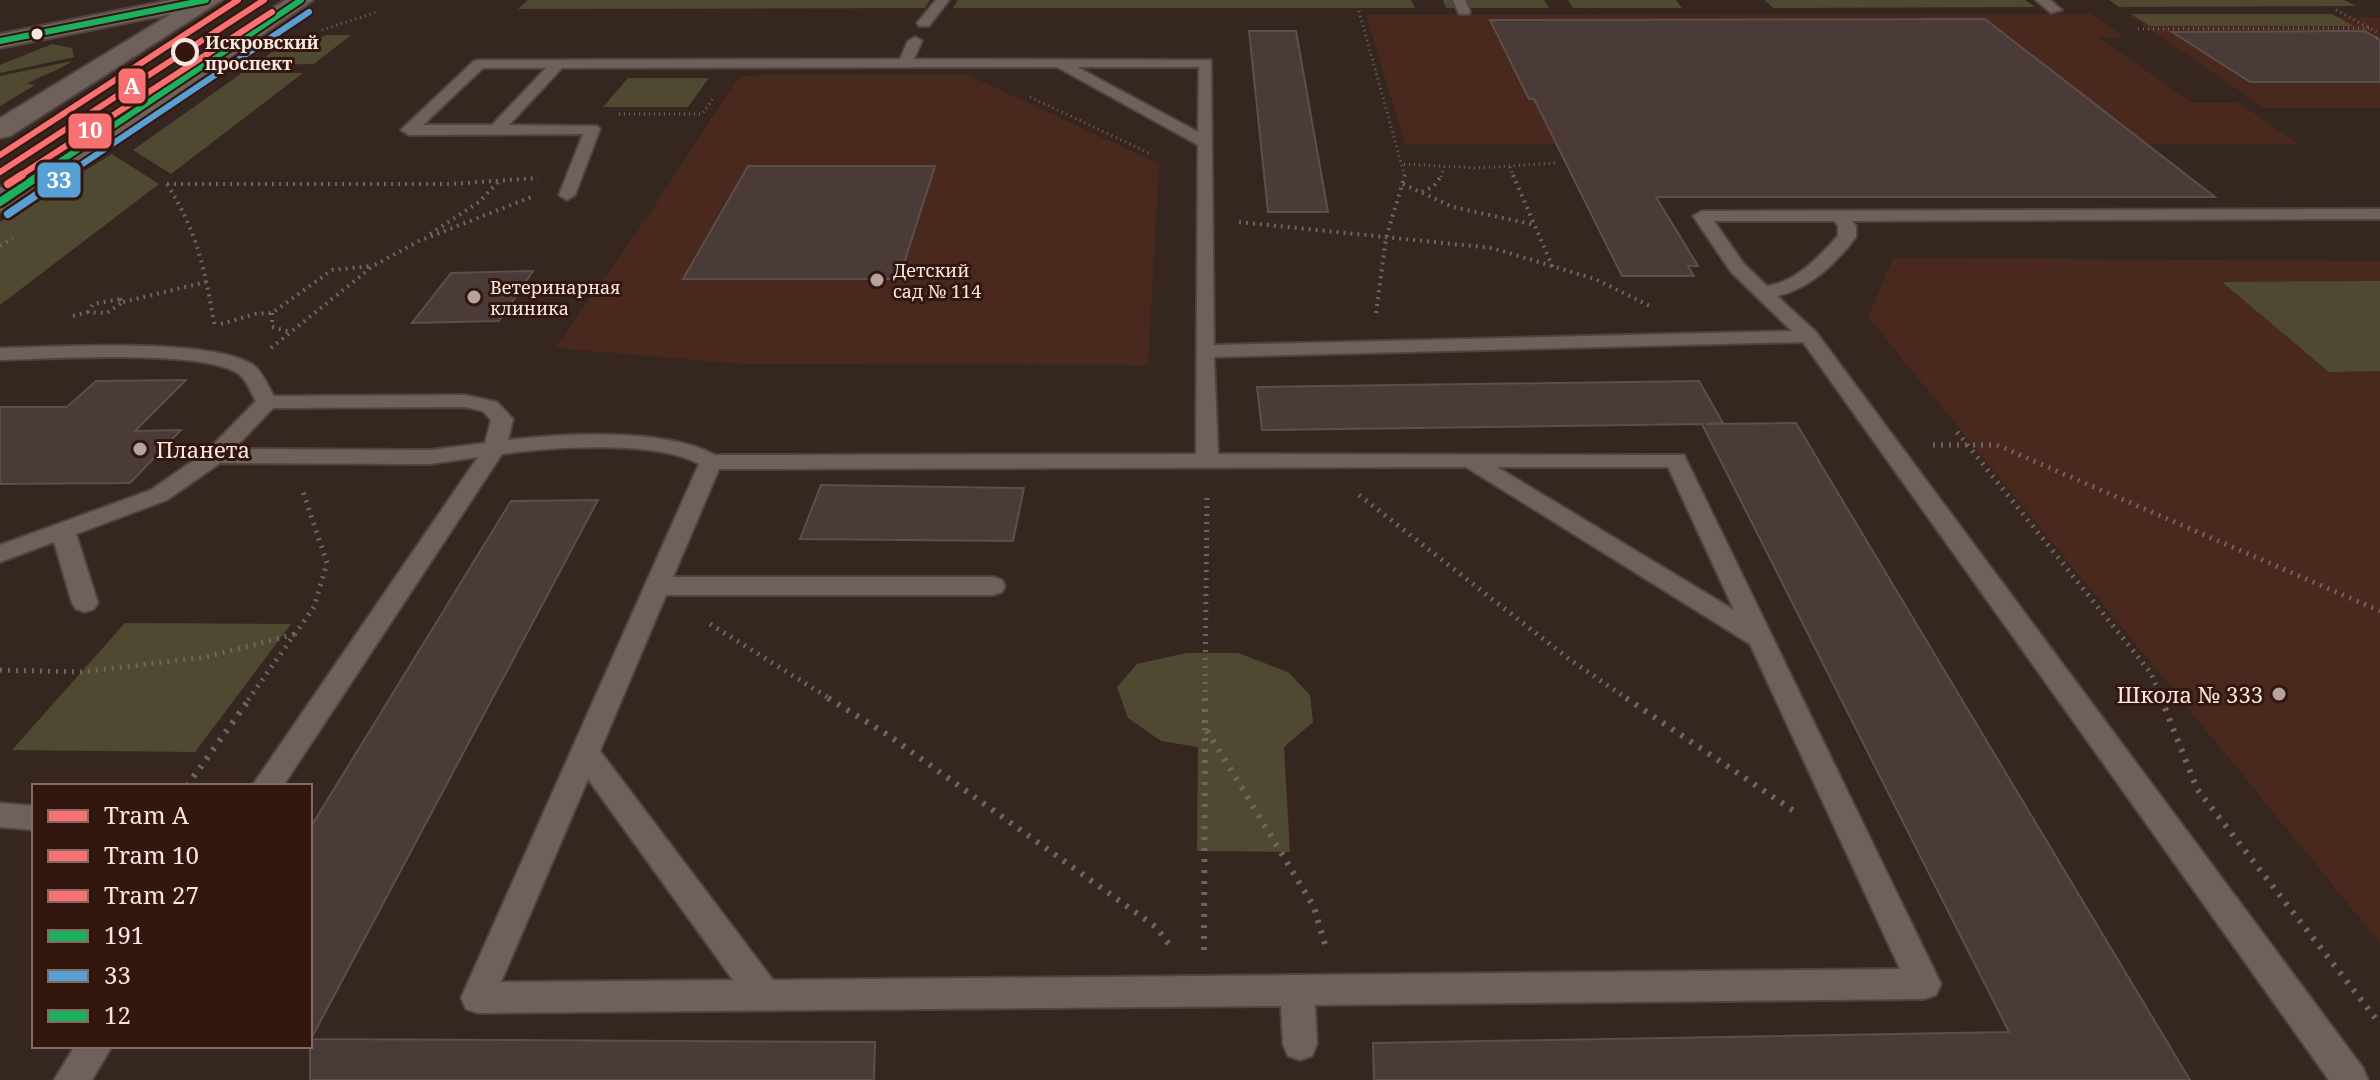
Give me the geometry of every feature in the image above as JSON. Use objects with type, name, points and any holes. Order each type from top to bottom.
[{"type":"main road","points":[[0,30],[157,0]]},
{"type":"main road","points":[[0,41],[208,0]]},
{"type":"main road","points":[[0,130],[208,0]]},
{"type":"main road","points":[[0,202],[301,0]]},
{"type":"lane","points":[[924,23],[943,0]]},
{"type":"lane","points":[[2042,0],[2056,10]]},
{"type":"lane","points":[[905,64],[915,41]]},
{"type":"lane","points":[[571,184],[592,129],[409,130],[479,64],[1206,63],[1204,351],[1207,462]]},
{"type":"lane","points":[[496,130],[558,64]]},
{"type":"lane","points":[[1060,64],[1206,143]]},
{"type":"lane","points":[[2350,1080],[1809,336],[1737,268],[1702,216],[2380,214]]},
{"type":"lane","points":[[1764,292],[1786,290],[1803,282],[1847,237],[1847,226],[1839,216]]},
{"type":"lane","points":[[1204,351],[1809,336]]},
{"type":"lane","points":[[0,354],[186,355],[222,359],[246,369],[267,402]]},
{"type":"lane","points":[[0,554],[159,495],[215,456],[267,402],[465,401],[490,406],[502,419],[495,448],[268,784]]},
{"type":"lane","points":[[215,456],[430,457],[542,442],[658,444],[690,450],[711,462],[1676,460],[1924,984],[478,998],[711,462]]},
{"type":"lane","points":[[1471,461],[1760,638]]},
{"type":"lane","points":[[63,531],[85,603]]},
{"type":"lane","points":[[658,586],[993,586]]},
{"type":"lane","points":[[585,753],[764,995]]},
{"type":"lane","points":[[0,815],[32,818]]},
{"type":"lane","points":[[1297,990],[1300,1044]]},
{"type":"lane","points":[[72,1080],[94,1048]]},
{"type":"path","points":[[2336,10],[2379,36]]},
{"type":"path","points":[[1359,11],[1406,173],[1386,238],[1375,318]]},
{"type":"path","points":[[311,34],[377,12]]},
{"type":"path","points":[[2138,29],[2370,28]]},
{"type":"path","points":[[609,113],[702,114],[728,77],[750,64]]},
{"type":"path","points":[[1030,97],[1156,156]]},
{"type":"path","points":[[1404,164],[1510,167],[1556,163]]},
{"type":"path","points":[[1421,193],[1434,186],[1443,175],[1444,167]]},
{"type":"path","points":[[1510,167],[1553,269]]},
{"type":"path","points":[[246,369],[373,266],[479,202],[500,181]]},
{"type":"path","points":[[222,359],[188,217],[167,184],[500,181],[571,184]]},
{"type":"path","points":[[419,241],[571,184]]},
{"type":"path","points":[[1403,184],[1453,207],[1535,225]]},
{"type":"path","points":[[1205,218],[1492,248],[1613,287],[1639,297],[1659,312]]},
{"type":"path","points":[[215,327],[255,314],[272,313],[332,270],[373,266]]},
{"type":"path","points":[[123,302],[120,299],[103,301],[93,304],[88,312],[103,314],[123,302],[206,282]]},
{"type":"path","points":[[272,313],[272,327],[290,332]]},
{"type":"path","points":[[1957,432],[2151,673],[2197,789],[2380,1024]]},
{"type":"path","points":[[1974,445],[1997,445],[2380,611]]},
{"type":"path","points":[[188,784],[314,607],[327,563],[291,456]]},
{"type":"path","points":[[1316,461],[1569,659],[1800,815]]},
{"type":"path","points":[[1203,991],[1207,462]]},
{"type":"path","points":[[658,586],[680,606],[888,735],[1156,927],[1203,991]]},
{"type":"path","points":[[0,670],[81,672],[206,657],[295,634]]},
{"type":"path","points":[[1205,727],[1314,907],[1338,990]]},
{"type":"shaded area","points":[[528,0],[930,0],[925,8],[518,9]]},
{"type":"shaded area","points":[[958,0],[1411,0],[1415,8],[953,8]]},
{"type":"shaded area","points":[[1443,0],[1544,0],[1549,8],[1446,8]]},
{"type":"shaded area","points":[[1568,0],[1676,0],[1682,8],[1573,8]]},
{"type":"shaded area","points":[[1765,0],[2025,0],[2035,7],[1773,8]]},
{"type":"shaded area","points":[[2109,0],[2344,0],[2356,6],[2119,7]]},
{"type":"shaded area","points":[[2091,14],[2124,37],[2099,38],[2193,103],[2239,103],[2299,144],[1405,144],[1366,15]]},
{"type":"shaded area","points":[[2131,14],[2332,14],[2354,26],[2150,26]]},
{"type":"shaded area","points":[[2129,16],[2380,17],[2380,108],[2265,108]]},
{"type":"shaded area","points":[[327,35],[351,35],[314,64],[254,65],[272,52]]},
{"type":"shaded area","points":[[52,44],[72,48],[74,57],[0,73],[0,65]]},
{"type":"shaded area","points":[[72,61],[27,84],[35,85],[0,106],[0,76]]},
{"type":"shaded area","points":[[242,73],[303,73],[171,174],[133,150]]},
{"type":"shaded area","name":"Детский сад № 114","points":[[968,75],[1159,164],[1148,365],[743,364],[555,348],[650,213],[735,82],[745,76]]},
{"type":"shaded area","points":[[628,78],[709,78],[688,107],[603,107]]},
{"type":"shaded area","points":[[112,154],[159,184],[0,305],[0,222]]},
{"type":"shaded area","name":"Школа № 333","points":[[1893,258],[2380,261],[2380,943],[1868,317]]},
{"type":"shaded area","points":[[2380,281],[2380,371],[2329,372],[2222,282]]},
{"type":"shaded area","points":[[125,623],[291,624],[195,752],[12,750]]},
{"type":"shaded area","points":[[1186,653],[1238,653],[1288,672],[1310,695],[1313,722],[1284,747],[1290,852],[1197,851],[1198,747],[1161,741],[1128,718],[1117,687],[1137,664]]},
{"type":"building","points":[[1985,19],[2215,197],[1656,197],[1698,266],[1688,266],[1694,276],[1622,276],[1534,99],[1529,99],[1490,20]]},
{"type":"building","points":[[1249,31],[1296,31],[1328,212],[1268,212]]},
{"type":"building","points":[[2365,31],[2380,40],[2380,82],[2250,82],[2172,32]]},
{"type":"building","points":[[748,166],[935,166],[899,279],[683,279]]},
{"type":"building","name":"Ветеринарная клиника","points":[[533,271],[499,321],[412,323],[451,273]]},
{"type":"building","points":[[186,380],[135,431],[181,430],[130,483],[0,484],[0,407],[67,407],[96,381]]},
{"type":"building","points":[[1699,381],[1723,423],[1706,424],[1796,423],[2190,1080],[1374,1080],[1373,1043],[2009,1032],[1702,424],[1262,430],[1257,387]]},
{"type":"building","points":[[821,485],[1024,488],[1013,541],[800,539]]},
{"type":"building","points":[[598,500],[312,1037],[312,825],[511,501]]},
{"type":"building","points":[[312,1039],[875,1042],[874,1080],[310,1080]]},
{"type":"tram line","name":"27","points":[[0,155],[238,0]]},
{"type":"tram line","name":"А","points":[[0,172],[264,0]]},
{"type":"tram line","name":"10","points":[[8,184],[272,12]]},
{"type":"transit line","name":"12","points":[[0,41],[206,0]]},
{"type":"transit line","name":"191","points":[[0,202],[301,0]]},
{"type":"transit line","name":"33","points":[[8,214],[309,12]]},
{"type":"place","name":"Искровский проспект","points":[[185,52]]},
{"type":"place","name":"Детский сад № 114","points":[[877,280]]},
{"type":"place","name":"Ветеринарная клиника","points":[[474,297]]},
{"type":"place","name":"Планета","points":[[140,449]]},
{"type":"place","name":"Школа № 333","points":[[2279,694]]}]
